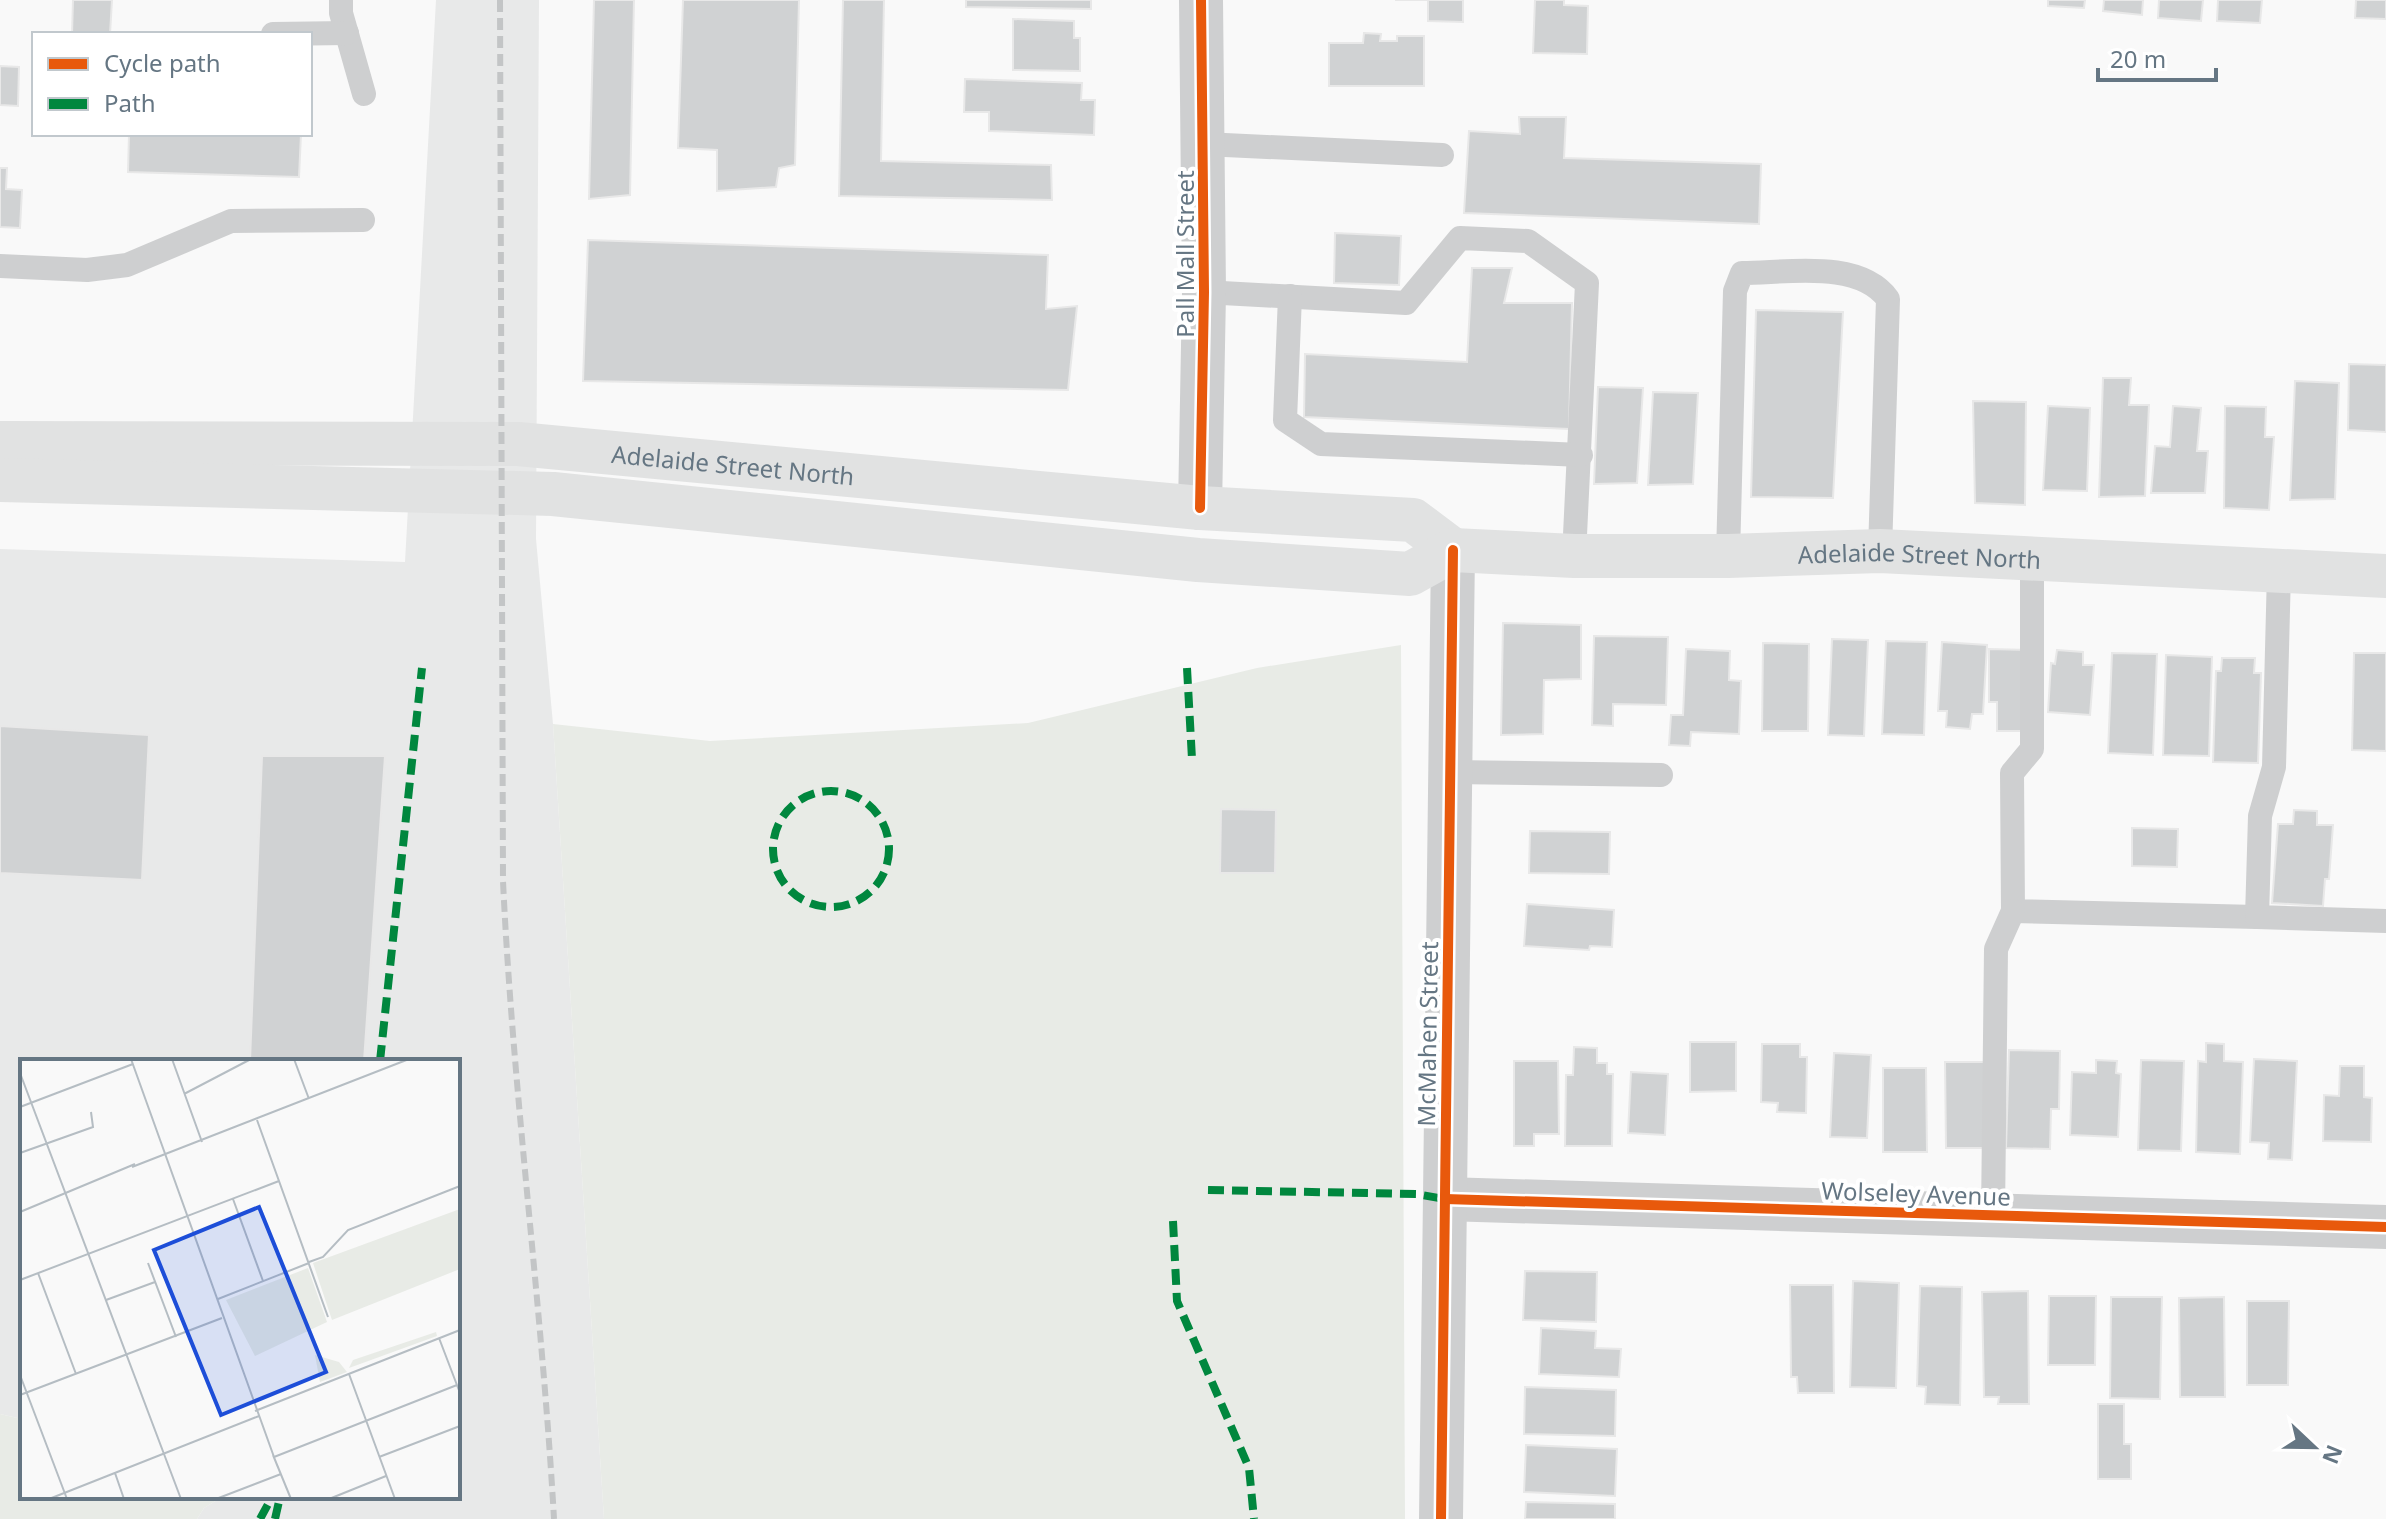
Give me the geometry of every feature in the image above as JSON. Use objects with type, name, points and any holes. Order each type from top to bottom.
[{"type":"main road","name":"Adelaide Street North","points":[[0,443],[518,444],[1200,508],[1413,520],[1453,550]]},
{"type":"main road","name":"Adelaide Street North","points":[[0,480],[553,494],[1198,560],[1410,574],[1453,550],[1574,556],[1728,556],[1880,551],[2386,576]]},
{"type":"street","name":"Pall Mall Street","points":[[1200,508],[1204,292],[1201,0]]},
{"type":"street","name":"McMahen Street","points":[[1441,1519],[1453,550]]},
{"type":"street","name":"Wolseley Avenue","points":[[1445,1199],[2386,1227]]},
{"type":"lane","points":[[341,0],[364,94]]},
{"type":"lane","points":[[312,33],[347,33]]},
{"type":"lane","points":[[1204,144],[1442,155]]},
{"type":"lane","points":[[0,266],[87,270],[127,265],[231,221],[363,220]]},
{"type":"lane","points":[[1204,292],[1406,303],[1460,238],[1528,241],[1587,283],[1574,556]]},
{"type":"lane","points":[[1728,556],[1735,291],[1742,273],[1845,273],[1877,284],[1888,299],[1880,551]]},
{"type":"lane","points":[[1290,296],[1285,420],[1321,444],[1581,455]]},
{"type":"lane","points":[[1993,1215],[1996,949],[2013,911],[2012,773],[2032,749],[2032,559]]},
{"type":"lane","points":[[2257,917],[2260,816],[2274,767],[2279,571]]},
{"type":"lane","points":[[1450,772],[1661,775]]},
{"type":"lane","points":[[2013,911],[2386,921]]},
{"type":"shaded area","points":[[436,0],[539,0],[536,539],[553,724],[604,1519],[197,1519],[204,1508],[219,1499],[460,1499],[460,1059],[20,1059],[20,1419],[0,1414],[0,549],[405,562]]},
{"type":"shaded area","points":[[1401,645],[1405,1519],[604,1519],[553,724],[710,741],[1028,723],[1257,668]]},
{"type":"shaded area","points":[[0,1414],[20,1419],[20,1499],[219,1499],[204,1508],[197,1519],[0,1519]]},
{"type":"building","points":[[73,0],[112,0],[110,32],[72,32]]},
{"type":"building","points":[[594,0],[634,0],[630,195],[589,199]]},
{"type":"building","points":[[683,0],[799,0],[795,165],[779,168],[776,187],[717,191],[717,150],[678,148]]},
{"type":"building","points":[[843,0],[884,0],[881,161],[1051,165],[1052,200],[839,196]]},
{"type":"building","points":[[966,0],[1091,0],[1091,9],[966,7]]},
{"type":"building","points":[[1428,0],[1463,0],[1463,22],[1428,21]]},
{"type":"building","points":[[1535,0],[1564,0],[1564,5],[1588,6],[1587,54],[1533,53]]},
{"type":"building","points":[[2048,0],[2085,0],[2084,8],[2048,6]]},
{"type":"building","points":[[2104,0],[2143,0],[2142,15],[2103,11]]},
{"type":"building","points":[[2159,0],[2203,0],[2201,21],[2158,18]]},
{"type":"building","points":[[2218,0],[2262,0],[2260,23],[2217,21]]},
{"type":"building","points":[[2356,0],[2386,0],[2386,19],[2355,18]]},
{"type":"building","points":[[1013,19],[1074,21],[1074,38],[1080,38],[1080,71],[1013,70]]},
{"type":"building","points":[[1364,33],[1381,34],[1380,41],[1397,41],[1397,36],[1424,36],[1424,86],[1329,86],[1329,43],[1363,43]]},
{"type":"building","points":[[0,66],[19,67],[18,106],[0,105]]},
{"type":"building","points":[[965,79],[1082,83],[1081,100],[1095,100],[1094,135],[989,131],[989,112],[964,112]]},
{"type":"building","points":[[1519,117],[1566,117],[1564,158],[1761,164],[1759,224],[1464,213],[1469,131],[1520,134]]},
{"type":"building","points":[[129,136],[301,136],[299,177],[128,172]]},
{"type":"building","points":[[0,168],[7,168],[6,189],[22,190],[20,228],[0,227]]},
{"type":"building","points":[[1335,233],[1401,236],[1399,285],[1334,283]]},
{"type":"building","points":[[588,240],[1048,255],[1046,309],[1077,306],[1068,390],[583,381]]},
{"type":"building","points":[[1472,268],[1512,268],[1504,303],[1572,303],[1569,429],[1304,417],[1305,354],[1467,362]]},
{"type":"building","points":[[1756,310],[1843,312],[1833,498],[1751,497]]},
{"type":"building","points":[[2349,364],[2386,365],[2386,432],[2348,430]]},
{"type":"building","points":[[2103,378],[2131,378],[2129,405],[2149,405],[2145,496],[2099,497]]},
{"type":"building","points":[[2295,381],[2339,383],[2335,499],[2290,500]]},
{"type":"building","points":[[1598,387],[1643,388],[1637,483],[1594,484]]},
{"type":"building","points":[[1653,392],[1698,393],[1693,484],[1648,485]]},
{"type":"building","points":[[1973,401],[2026,402],[2025,505],[1975,503]]},
{"type":"building","points":[[2048,406],[2090,408],[2087,491],[2043,490]]},
{"type":"building","points":[[2173,406],[2201,408],[2197,451],[2208,451],[2205,493],[2151,493],[2155,446],[2170,447]]},
{"type":"building","points":[[2225,406],[2266,407],[2265,437],[2274,437],[2269,510],[2224,508]]},
{"type":"building","points":[[1503,623],[1581,625],[1581,679],[1544,680],[1543,734],[1501,735]]},
{"type":"building","points":[[1594,636],[1668,637],[1666,705],[1613,704],[1613,726],[1592,725]]},
{"type":"building","points":[[1832,639],[1868,640],[1864,736],[1828,735]]},
{"type":"building","points":[[1886,641],[1927,642],[1924,735],[1882,734]]},
{"type":"building","points":[[1942,642],[1987,645],[1983,714],[1972,714],[1970,729],[1946,727],[1947,711],[1938,711]]},
{"type":"building","points":[[1763,643],[1809,644],[1808,731],[1762,731]]},
{"type":"building","points":[[1686,649],[1730,651],[1729,680],[1741,681],[1739,734],[1691,732],[1690,746],[1669,745],[1671,715],[1683,715]]},
{"type":"building","points":[[1989,649],[2029,650],[2021,731],[1997,731],[1997,702],[1989,702]]},
{"type":"building","points":[[2057,650],[2083,652],[2083,665],[2094,665],[2090,715],[2048,712],[2051,663],[2055,664]]},
{"type":"building","points":[[2112,653],[2157,654],[2153,755],[2108,753]]},
{"type":"building","points":[[2354,653],[2386,653],[2386,751],[2352,750]]},
{"type":"building","points":[[2166,655],[2212,657],[2209,756],[2163,755]]},
{"type":"building","points":[[2222,658],[2255,658],[2254,673],[2261,673],[2258,763],[2213,762],[2216,671],[2221,671]]},
{"type":"building","points":[[0,726],[149,735],[142,880],[0,873]]},
{"type":"building","points":[[262,756],[385,756],[364,1059],[250,1059]]},
{"type":"building","points":[[1221,809],[1276,810],[1275,873],[1220,873]]},
{"type":"building","points":[[2294,810],[2317,811],[2317,825],[2333,825],[2329,879],[2325,879],[2323,906],[2272,903],[2278,824],[2293,824]]},
{"type":"building","points":[[2132,828],[2178,829],[2177,867],[2132,866]]},
{"type":"building","points":[[1530,831],[1610,832],[1609,874],[1529,873]]},
{"type":"building","points":[[1527,904],[1614,910],[1612,947],[1590,946],[1589,950],[1524,946]]},
{"type":"building","points":[[1690,1042],[1736,1042],[1736,1091],[1690,1092]]},
{"type":"building","points":[[2206,1043],[2224,1044],[2224,1061],[2243,1062],[2240,1154],[2196,1152],[2198,1061],[2206,1062]]},
{"type":"building","points":[[1762,1044],[1800,1044],[1800,1057],[1807,1057],[1806,1113],[1777,1112],[1778,1103],[1761,1102]]},
{"type":"building","points":[[1574,1047],[1597,1048],[1597,1063],[1607,1063],[1607,1074],[1613,1074],[1612,1146],[1565,1146],[1566,1075],[1573,1075]]},
{"type":"building","points":[[2009,1050],[2060,1051],[2059,1109],[2051,1109],[2050,1149],[2006,1148]]},
{"type":"building","points":[[1834,1053],[1871,1055],[1867,1138],[1830,1137]]},
{"type":"building","points":[[2254,1059],[2297,1061],[2292,1160],[2268,1159],[2269,1143],[2250,1142]]},
{"type":"building","points":[[2096,1060],[2117,1061],[2116,1073],[2121,1074],[2118,1137],[2070,1135],[2072,1072],[2096,1073]]},
{"type":"building","points":[[2141,1060],[2184,1061],[2181,1151],[2138,1150]]},
{"type":"building","points":[[1514,1061],[1558,1061],[1559,1134],[1534,1134],[1534,1146],[1514,1146]]},
{"type":"building","points":[[1945,1062],[1991,1062],[1984,1148],[1946,1148]]},
{"type":"building","points":[[2340,1066],[2364,1066],[2364,1097],[2372,1098],[2371,1142],[2323,1141],[2324,1095],[2339,1096]]},
{"type":"building","points":[[1883,1068],[1926,1068],[1927,1152],[1883,1152]]},
{"type":"building","points":[[1631,1072],[1668,1074],[1665,1135],[1628,1133]]},
{"type":"building","points":[[1525,1271],[1597,1272],[1596,1322],[1523,1320]]},
{"type":"building","points":[[1853,1281],[1899,1283],[1896,1388],[1850,1387]]},
{"type":"building","points":[[1790,1285],[1833,1285],[1834,1393],[1798,1393],[1797,1377],[1791,1377]]},
{"type":"building","points":[[1920,1286],[1962,1287],[1960,1405],[1925,1404],[1926,1387],[1917,1386]]},
{"type":"building","points":[[2028,1291],[2029,1404],[1998,1404],[1999,1397],[1984,1397],[1982,1292]]},
{"type":"building","points":[[2049,1296],[2096,1296],[2095,1365],[2048,1365]]},
{"type":"building","points":[[2111,1297],[2162,1297],[2160,1399],[2110,1398]]},
{"type":"building","points":[[2224,1297],[2225,1397],[2180,1397],[2179,1298]]},
{"type":"building","points":[[2247,1301],[2289,1301],[2288,1385],[2247,1385]]},
{"type":"building","points":[[1541,1328],[1596,1331],[1595,1348],[1621,1349],[1619,1377],[1539,1374]]},
{"type":"building","points":[[1525,1387],[1616,1390],[1615,1436],[1524,1434]]},
{"type":"building","points":[[2098,1404],[2124,1404],[2124,1444],[2131,1444],[2131,1479],[2098,1479]]},
{"type":"building","points":[[1526,1445],[1617,1449],[1615,1496],[1524,1492]]},
{"type":"building","points":[[1526,1502],[1615,1504],[1615,1519],[1525,1519]]},
{"type":"railway","points":[[500,0],[503,881],[554,1519]]},
{"type":"marked path","points":[[380,1059],[422,668]]},
{"type":"marked path","points":[[1187,668],[1192,759]]},
{"type":"marked path","points":[[831,791],[853,795],[872,808],[885,827],[889,849],[885,871],[872,890],[853,903],[831,907],[809,903],[790,890],[777,871],[773,849],[777,827],[790,808],[809,795],[831,791]]},
{"type":"marked path","points":[[1208,1190],[1416,1194],[1445,1199]]},
{"type":"marked path","points":[[1173,1221],[1177,1301],[1249,1468],[1254,1519]]},
{"type":"marked path","points":[[260,1519],[271,1499]]},
{"type":"marked path","points":[[275,1519],[280,1499]]},
{"type":"cycle path","points":[[1200,508],[1204,292],[1201,0]]},
{"type":"cycle path","points":[[1441,1519],[1453,550]]},
{"type":"cycle path","points":[[1445,1199],[2386,1227]]}]
